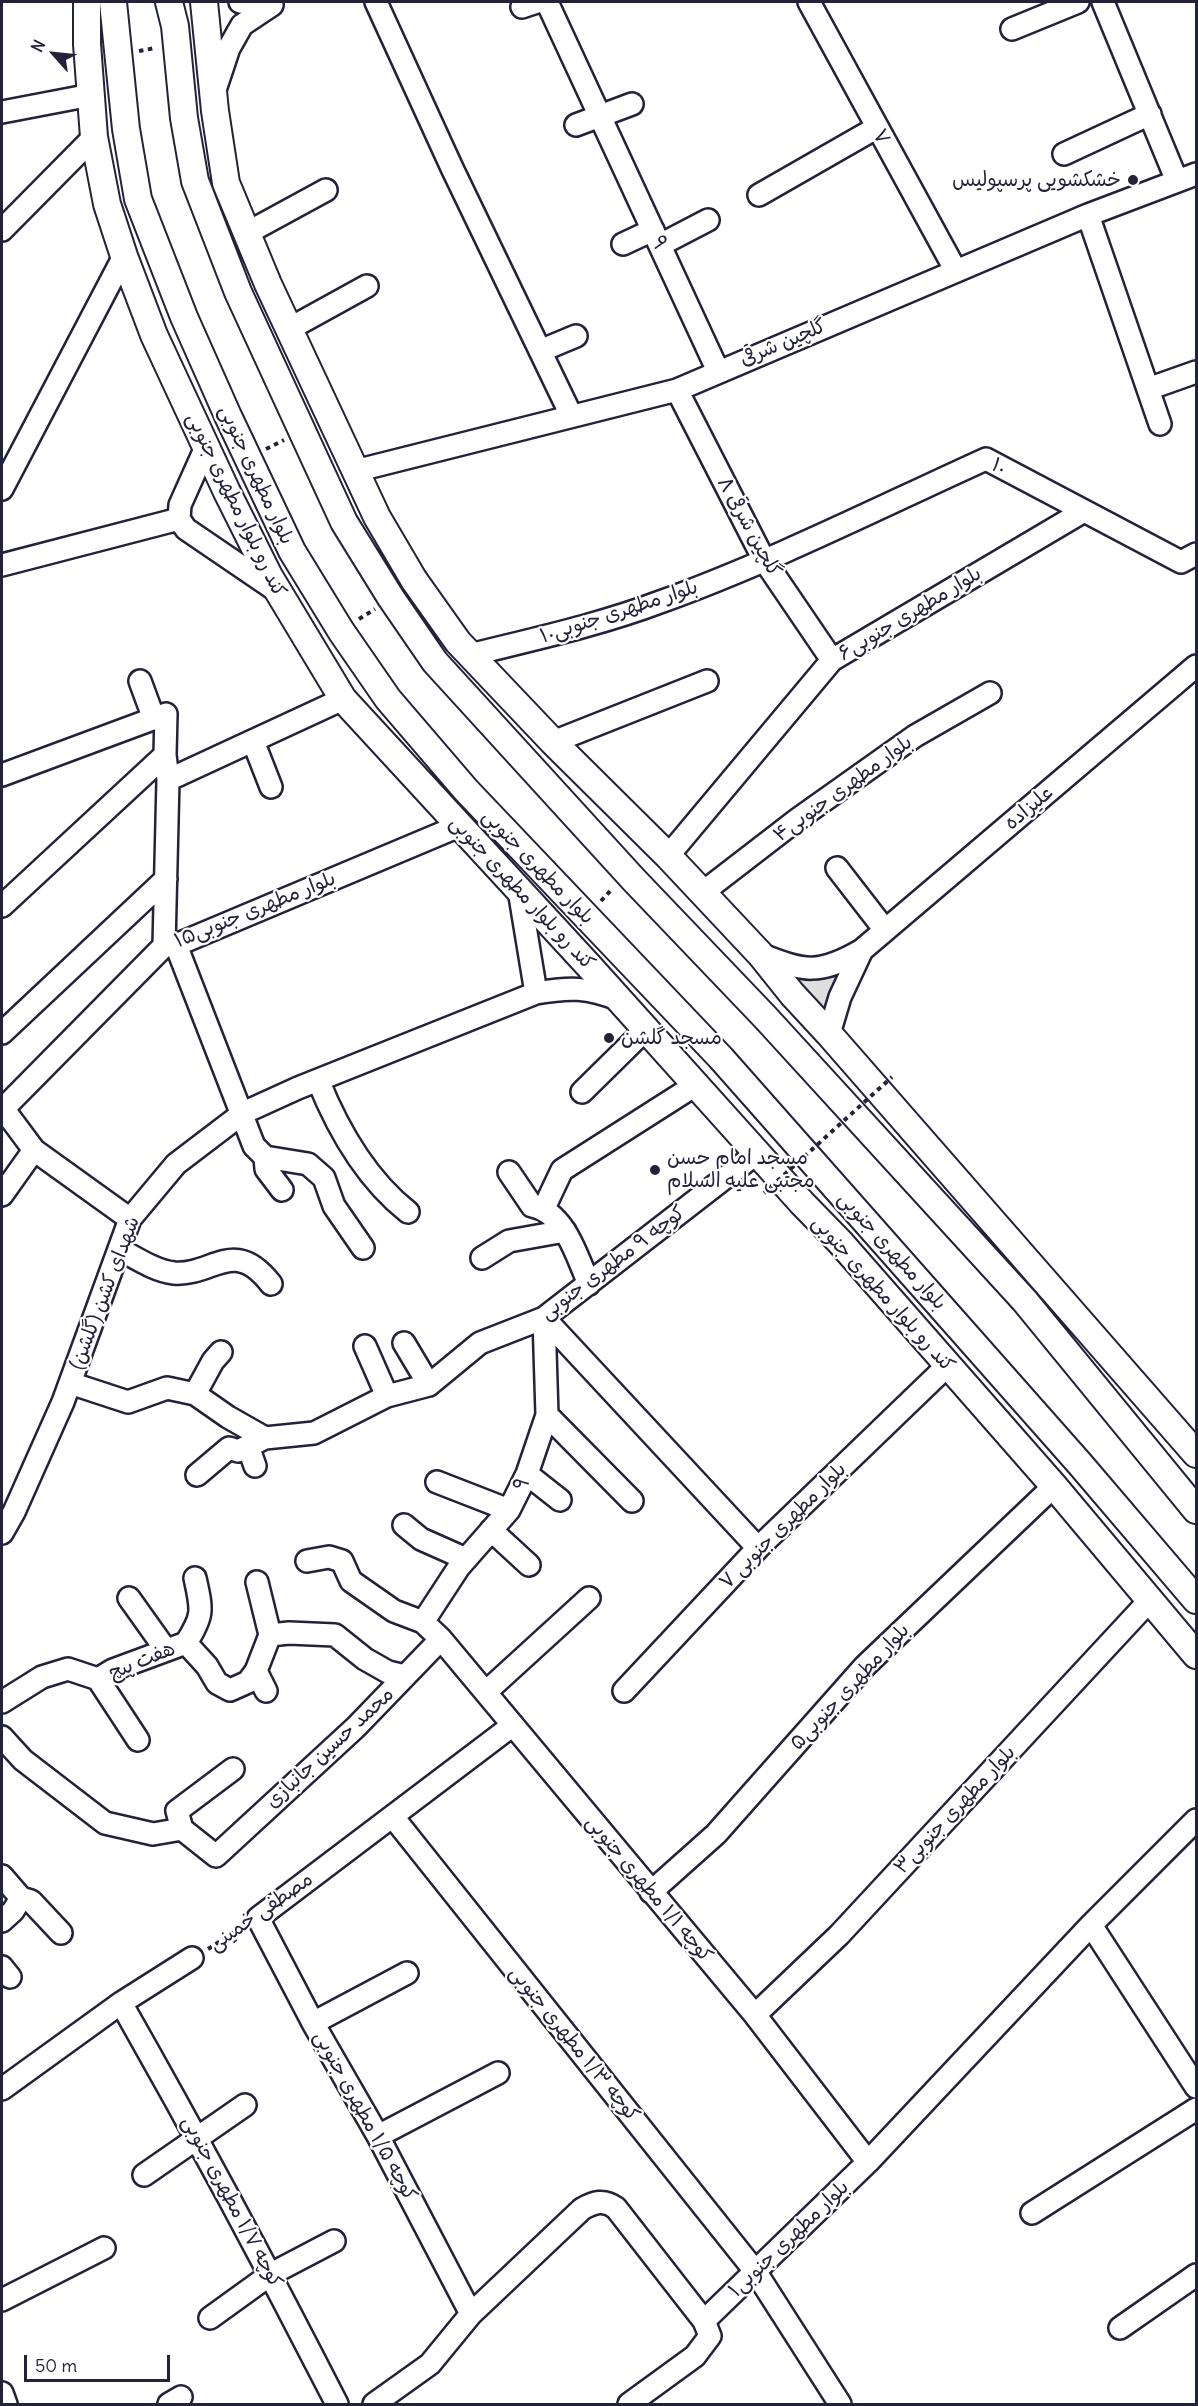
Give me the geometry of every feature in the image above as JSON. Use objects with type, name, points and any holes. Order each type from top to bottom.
[{"type":"main road","name":"کند رو بلوار مطهری جنوبی","points":[[87,2],[87,44],[94,137],[107,204],[124,256],[154,335],[277,591],[343,699],[840,1242],[1054,1486],[1197,1655]]},
{"type":"main road","name":"بلوار مطهری جنوبی","points":[[112,2],[126,129],[138,199],[184,317],[247,457],[292,551],[341,631],[388,699],[466,790],[721,1058],[1080,1464],[1197,1600]]},
{"type":"main road","points":[[169,2],[177,45],[184,118],[195,181],[238,292],[344,522],[391,598],[435,662],[1024,1300],[1197,1510]]},
{"type":"main road","points":[[204,2],[213,93],[226,183],[289,329],[355,471],[377,517],[414,580],[458,642],[547,736],[668,856],[760,954],[792,994],[1197,1454]]},
{"type":"main road","points":[[388,699],[403,763]]},
{"type":"main road","points":[[517,751],[547,736]]},
{"type":"main road","points":[[697,1084],[789,1136]]},
{"type":"main road","points":[[1005,1236],[1024,1300]]},
{"type":"street","points":[[240,2],[274,3]]},
{"type":"street","points":[[376,2],[452,168],[571,415]]},
{"type":"street","name":"۹","points":[[547,2],[718,370]]},
{"type":"street","name":"۷","points":[[809,2],[956,271]]},
{"type":"street","points":[[1012,29],[1078,2]]},
{"type":"street","points":[[1103,2],[1150,114],[1187,177]]},
{"type":"street","points":[[213,93],[229,48],[242,25],[274,3]]},
{"type":"street","points":[[2,112],[90,95]]},
{"type":"street","points":[[576,125],[632,104]]},
{"type":"street","points":[[1064,154],[1150,114]]},
{"type":"street","points":[[759,195],[876,128]]},
{"type":"street","points":[[2,230],[94,137]]},
{"type":"street","name":"گلچین شرقی","points":[[355,471],[677,390],[718,370],[1088,215],[1187,177]]},
{"type":"street","points":[[247,233],[326,190]]},
{"type":"street","points":[[1088,215],[1160,424]]},
{"type":"street","points":[[623,244],[656,237],[708,220]]},
{"type":"street","points":[[2,489],[124,256]]},
{"type":"street","points":[[289,329],[367,286]]},
{"type":"street","points":[[540,351],[576,336]]},
{"type":"street","points":[[1148,389],[1197,372]]},
{"type":"street","name":"۸ گلچین شرقی","points":[[677,390],[764,560],[832,660]]},
{"type":"street","points":[[206,447],[180,505],[179,519],[186,529],[277,591]]},
{"type":"street","name":"۱۰","points":[[764,560],[986,459],[1181,562],[1197,554]]},
{"type":"street","name":"بلوار مطهری جنوبی۶","points":[[668,856],[832,660],[1084,511]]},
{"type":"street","points":[[2,565],[179,519]]},
{"type":"street","name":"بلوار مطهری جنوبی۱۰","points":[[470,655],[555,634],[658,603],[764,560]]},
{"type":"street","name":"علیزاده","points":[[760,954],[793,968],[812,969],[831,966],[862,950],[1197,666]]},
{"type":"street","points":[[140,681],[160,716],[168,780],[166,879],[170,946],[243,1113],[254,1146],[265,1157],[308,1164],[324,1178],[334,1206],[363,1248]]},
{"type":"street","points":[[547,736],[708,681]]},
{"type":"street","name":"بلوار مطهری جنوبی۴","points":[[702,893],[798,819],[915,736],[990,693]]},
{"type":"street","points":[[168,780],[343,699]]},
{"type":"street","points":[[2,775],[160,716]]},
{"type":"street","points":[[253,741],[271,787]]},
{"type":"street","points":[[2,906],[165,755]]},
{"type":"street","name":"بلوار مطهری جنوبی۱۵","points":[[2,1109],[170,946],[459,826]]},
{"type":"street","points":[[837,868],[885,930]]},
{"type":"street","points":[[2,1033],[166,879]]},
{"type":"street","points":[[519,890],[536,993]]},
{"type":"street","name":"علیزاده","points":[[829,1034],[840,997],[862,950]]},
{"type":"street","name":"شهدای کشن (گلشن)","points":[[2,1533],[14,1512],[70,1383],[130,1219],[176,1164],[243,1113],[318,1080],[536,993],[566,987],[597,991],[620,1000]]},
{"type":"street","points":[[582,1092],[646,1029]]},
{"type":"street","points":[[318,1080],[334,1121],[358,1158],[387,1195],[408,1212]]},
{"type":"street","points":[[544,1208],[562,1170],[697,1084]]},
{"type":"street","points":[[2,1109],[34,1150],[130,1219]]},
{"type":"street","points":[[2,1196],[34,1150]]},
{"type":"street","name":"کوچه ۹ مطهری جنوبی","points":[[197,1475],[229,1448],[238,1451],[256,1450],[314,1433],[387,1396],[429,1385],[480,1343],[544,1318],[757,1153]]},
{"type":"street","points":[[265,1157],[266,1169],[282,1190]]},
{"type":"street","points":[[509,1172],[532,1206],[544,1208],[565,1231],[589,1284]]},
{"type":"street","points":[[482,1258],[509,1240],[565,1231]]},
{"type":"street","points":[[119,1249],[155,1268],[175,1273],[236,1260],[252,1266],[271,1284]]},
{"type":"street","points":[[544,1318],[758,1548]]},
{"type":"street","name":"۹","points":[[423,1622],[466,1559],[509,1510],[527,1474],[547,1415],[544,1318]]},
{"type":"street","points":[[404,1343],[429,1385]]},
{"type":"street","points":[[365,1346],[387,1396]]},
{"type":"street","points":[[195,1394],[213,1361],[221,1352]]},
{"type":"street","name":"۷ بلوار مطهری جنوبی","points":[[624,1691],[758,1548],[947,1366]]},
{"type":"street","points":[[70,1383],[128,1402],[167,1388],[195,1394],[228,1417],[256,1450]]},
{"type":"street","points":[[547,1415],[632,1501]]},
{"type":"street","points":[[527,1474],[560,1500]]},
{"type":"street","points":[[436,1482],[509,1510]]},
{"type":"street","name":"۵بلوار مطهری جنوبی","points":[[651,1892],[716,1834],[865,1665],[1054,1486]]},
{"type":"street","points":[[404,1525],[421,1539],[466,1559]]},
{"type":"street","points":[[491,1530],[529,1565]]},
{"type":"street","points":[[307,1561],[329,1557],[342,1561],[351,1581],[394,1611],[423,1622]]},
{"type":"street","points":[[129,1598],[176,1646],[196,1626],[202,1609],[195,1578]]},
{"type":"street","points":[[257,1582],[270,1635],[256,1671],[266,1691]]},
{"type":"street","points":[[486,1692],[589,1598]]},
{"type":"street","name":"بلوار مطهری جنوبی۳","points":[[755,2015],[839,1935],[1150,1600]]},
{"type":"street","name":"کوچه ۱/۱ مطهری جنوبی","points":[[423,1622],[441,1639],[486,1692],[755,2015],[868,2162]]},
{"type":"street","points":[[270,1635],[289,1633],[335,1635],[365,1659],[388,1672],[405,1676]]},
{"type":"street","name":"محمد حسین جانبازی","points":[[182,1829],[216,1856],[356,1727],[441,1639]]},
{"type":"street","name":"هفت پیچ","points":[[2,1702],[42,1677],[68,1669],[98,1679],[112,1670],[176,1646],[207,1666],[217,1683],[230,1690],[248,1682],[256,1671]]},
{"type":"street","points":[[98,1679],[138,1740]]},
{"type":"street","name":"مصطفی خمینی","points":[[258,1918],[513,1725]]},
{"type":"street","points":[[2,1737],[23,1760],[105,1824],[153,1834],[182,1829],[177,1811],[233,1769]]},
{"type":"street","name":"کوچه ۱/۳ مطهری جنوبی","points":[[393,1817],[755,2271],[840,2404]]},
{"type":"street","name":"۱بلوار مطهری جنوبی","points":[[704,2321],[868,2162],[1091,1925],[1197,1820]]},
{"type":"street","points":[[2,1876],[21,1898],[31,1901],[61,1933]]},
{"type":"street","points":[[2,1921],[13,1911],[21,1898]]},
{"type":"street","name":"کوچه ۱/۵ مطهری جنوبی","points":[[258,1918],[313,2023],[378,2136],[471,2314]]},
{"type":"street","points":[[1091,1925],[1197,2087]]},
{"type":"street","name":"مصطفی خمینی","points":[[2,2089],[121,2003],[192,1958]]},
{"type":"street","points":[[313,2023],[407,1973]]},
{"type":"street","name":"کوچه ۱/۷ مطهری جنوبی","points":[[121,2003],[271,2274],[337,2404]]},
{"type":"street","points":[[378,2136],[498,2073]]},
{"type":"street","points":[[144,2175],[245,2105]]},
{"type":"street","points":[[1032,2213],[1197,2109]]},
{"type":"street","points":[[374,2404],[430,2364],[471,2314],[582,2209],[591,2203],[602,2202],[616,2208],[704,2321],[710,2336],[695,2356],[629,2404]]},
{"type":"street","points":[[210,2318],[271,2274],[334,2241]]},
{"type":"street","points":[[2,2300],[104,2248]]},
{"type":"street","points":[[1120,2328],[1197,2275]]},
{"type":"street","points":[[2,2393],[6,2404]]},
{"type":"path","points":[[118,53],[177,45]]},
{"type":"path","points":[[247,457],[303,432]]},
{"type":"path","points":[[341,631],[391,598]]},
{"type":"path","points":[[586,916],[613,888],[621,895],[635,881]]},
{"type":"path","points":[[764,1193],[892,1077]]},
{"type":"path","name":"مصطفی خمینی","points":[[192,1958],[258,1918]]},
{"type":"shaded area","points":[[841,972],[825,1021],[790,977],[821,976]]},
{"type":"place","name":"خشکشویی پرسپولیس","points":[[1133,180]]},
{"type":"place","name":"مسجد گلشن","points":[[609,1038]]},
{"type":"place","name":"مسجد امام حسن مجتبی علیه السلام","points":[[655,1170]]}]
